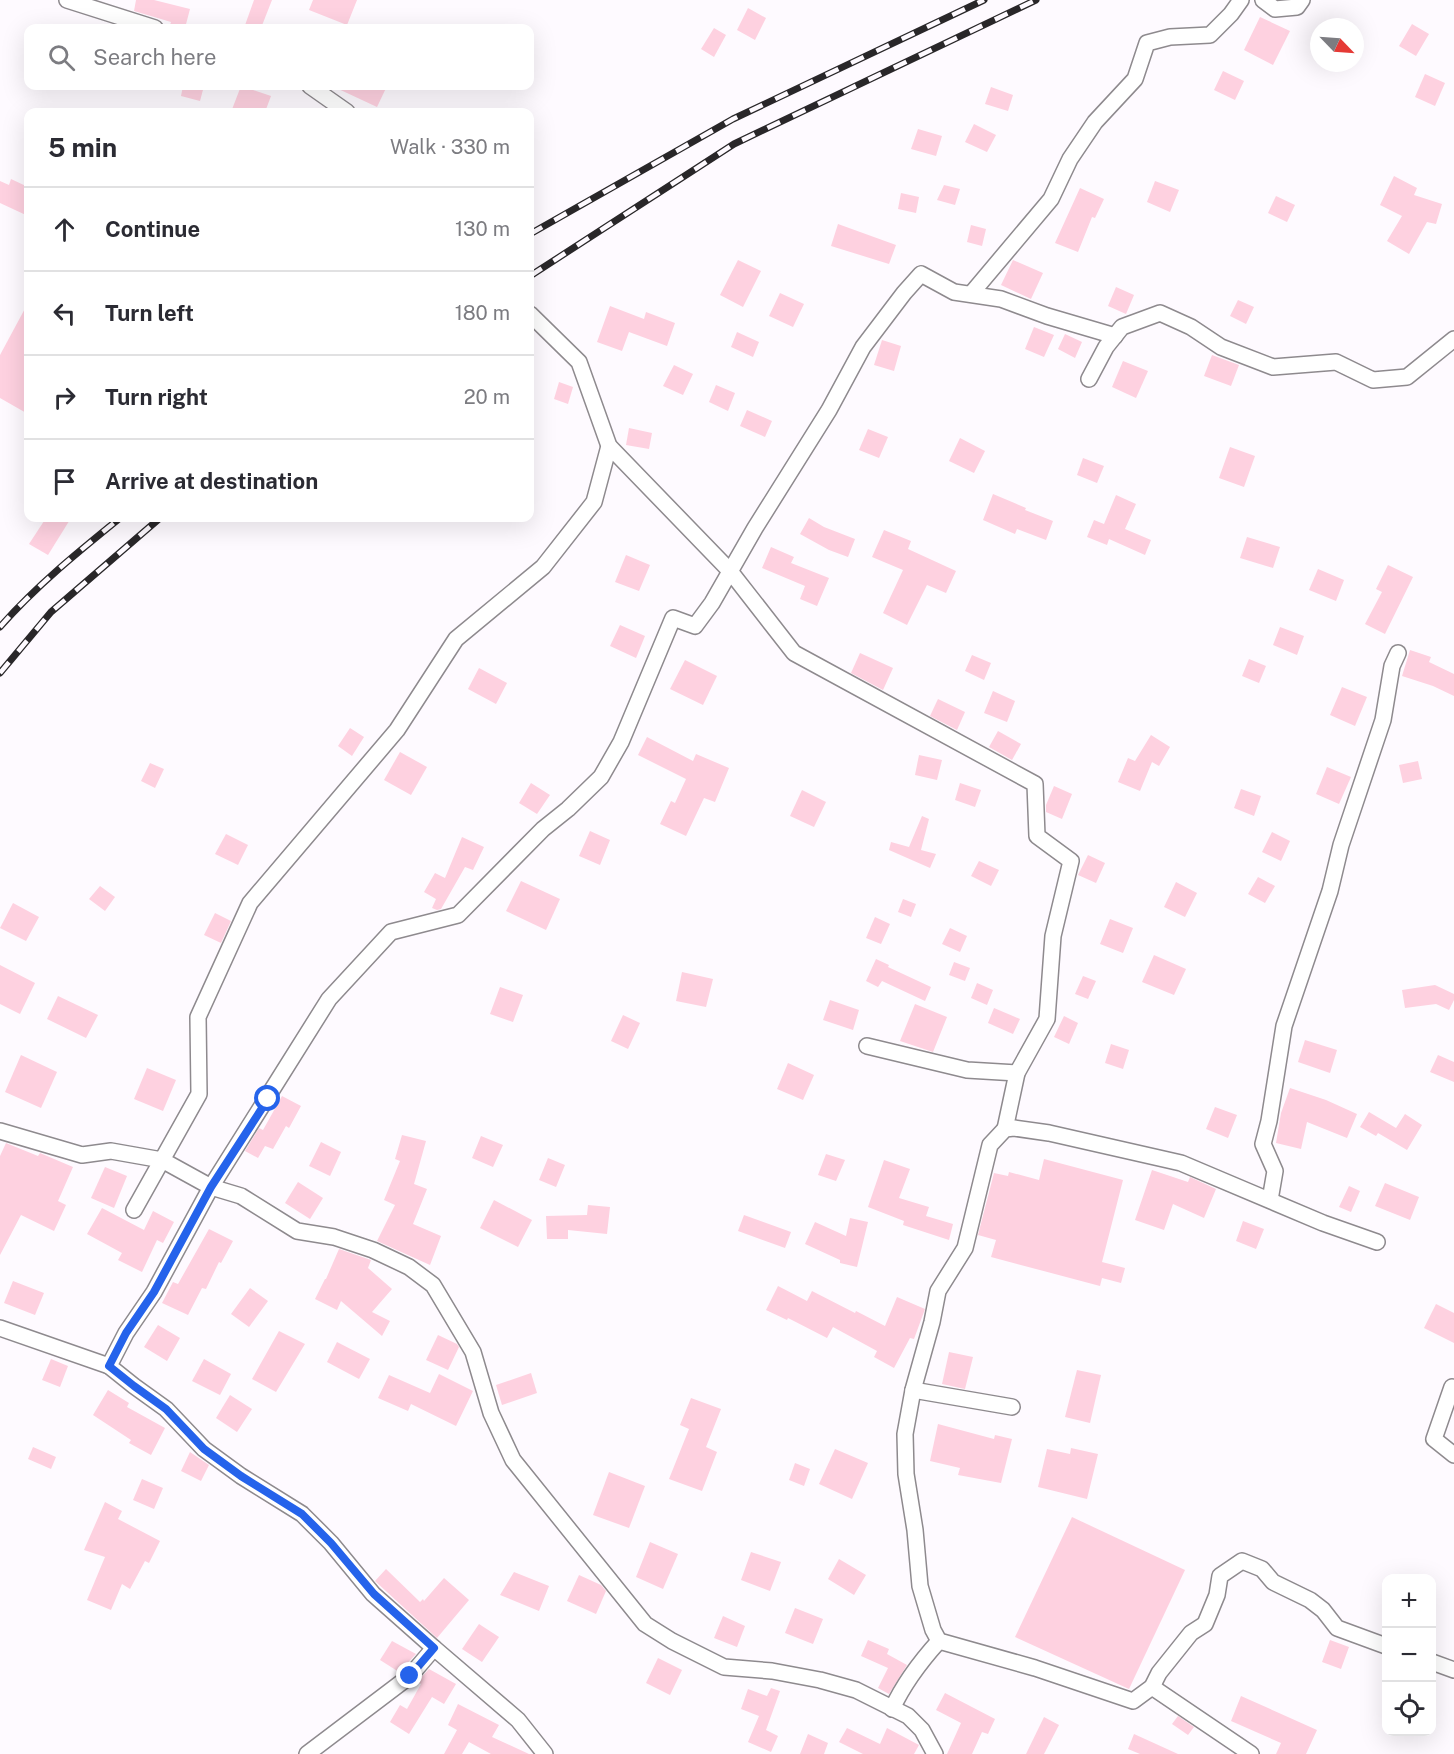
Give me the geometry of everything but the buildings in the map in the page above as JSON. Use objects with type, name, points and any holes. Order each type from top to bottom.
[{"type":"street","points":[[67,0],[142,24]]},
{"type":"street","points":[[971,294],[1052,199],[1070,159],[1095,122],[1136,79],[1147,43],[1170,37],[1210,35],[1241,0]]},
{"type":"street","points":[[1263,0],[1275,9],[1297,7],[1302,0]]},
{"type":"street","points":[[316,90],[341,108]]},
{"type":"street","points":[[109,1366],[126,1333],[154,1292],[211,1187],[329,999],[391,932],[458,915],[543,829],[601,777],[621,742],[673,618],[695,626],[712,603],[829,410],[864,347],[921,274],[954,292],[1001,299],[1115,336]]},
{"type":"street","points":[[1089,379],[1106,347],[1122,327],[1160,313],[1191,327],[1221,347],[1273,366],[1336,362],[1373,380],[1407,377],[1454,339]]},
{"type":"street","points":[[534,318],[579,362],[609,446],[730,571],[794,653],[1035,784],[1037,836],[1071,861],[1053,936],[1047,1019],[1017,1073],[1005,1129],[990,1145],[965,1248],[938,1291],[913,1390],[906,1434],[906,1474],[915,1530],[920,1586],[933,1630],[939,1641],[1035,1668],[1133,1701],[1152,1687],[1159,1673],[1191,1633],[1205,1624],[1217,1595],[1220,1576],[1242,1561],[1263,1569],[1273,1582],[1310,1600],[1323,1610],[1337,1628],[1382,1645]]},
{"type":"street","points":[[134,1210],[199,1094],[198,1017],[250,903],[397,730],[456,639],[543,567],[594,502],[609,446]]},
{"type":"street","points":[[1270,1200],[1275,1171],[1263,1144],[1269,1121],[1284,1026],[1330,891],[1344,834],[1383,720],[1392,666],[1398,653]]},
{"type":"street","points":[[867,1046],[967,1070],[1017,1073]]},
{"type":"street","points":[[1005,1129],[1014,1128],[1049,1133],[1181,1163],[1377,1242]]},
{"type":"street","points":[[0,1131],[82,1155],[111,1151],[162,1160],[211,1187],[241,1196],[297,1231],[334,1237],[373,1250],[409,1267],[433,1285],[473,1352],[491,1413],[513,1460],[645,1624],[672,1641],[724,1667],[772,1671],[820,1680],[856,1690],[908,1716],[922,1730],[935,1754]]},
{"type":"street","points":[[0,1328],[109,1366],[166,1409],[204,1449],[241,1476],[302,1514],[331,1543],[374,1594],[518,1720],[545,1754]]},
{"type":"street","points":[[1452,1387],[1434,1439],[1454,1455]]},
{"type":"street","points":[[913,1390],[1012,1407]]},
{"type":"street","points":[[892,1709],[917,1665],[939,1641]]},
{"type":"street","points":[[307,1754],[410,1676],[434,1648]]},
{"type":"street","points":[[1436,1664],[1454,1670]]},
{"type":"street","points":[[1152,1687],[1251,1754]]},
{"type":"railway","points":[[534,232],[733,119],[984,0]]},
{"type":"railway","points":[[534,273],[734,144],[1036,0]]},
{"type":"railway","points":[[0,627],[43,583],[115,522]]},
{"type":"railway","points":[[0,673],[51,612],[155,522]]},
{"type":"route","points":[[268,1099],[211,1187],[154,1292],[126,1333],[109,1366],[166,1409],[204,1449],[241,1476],[302,1514],[331,1543],[374,1594],[434,1648],[410,1676]]}]
